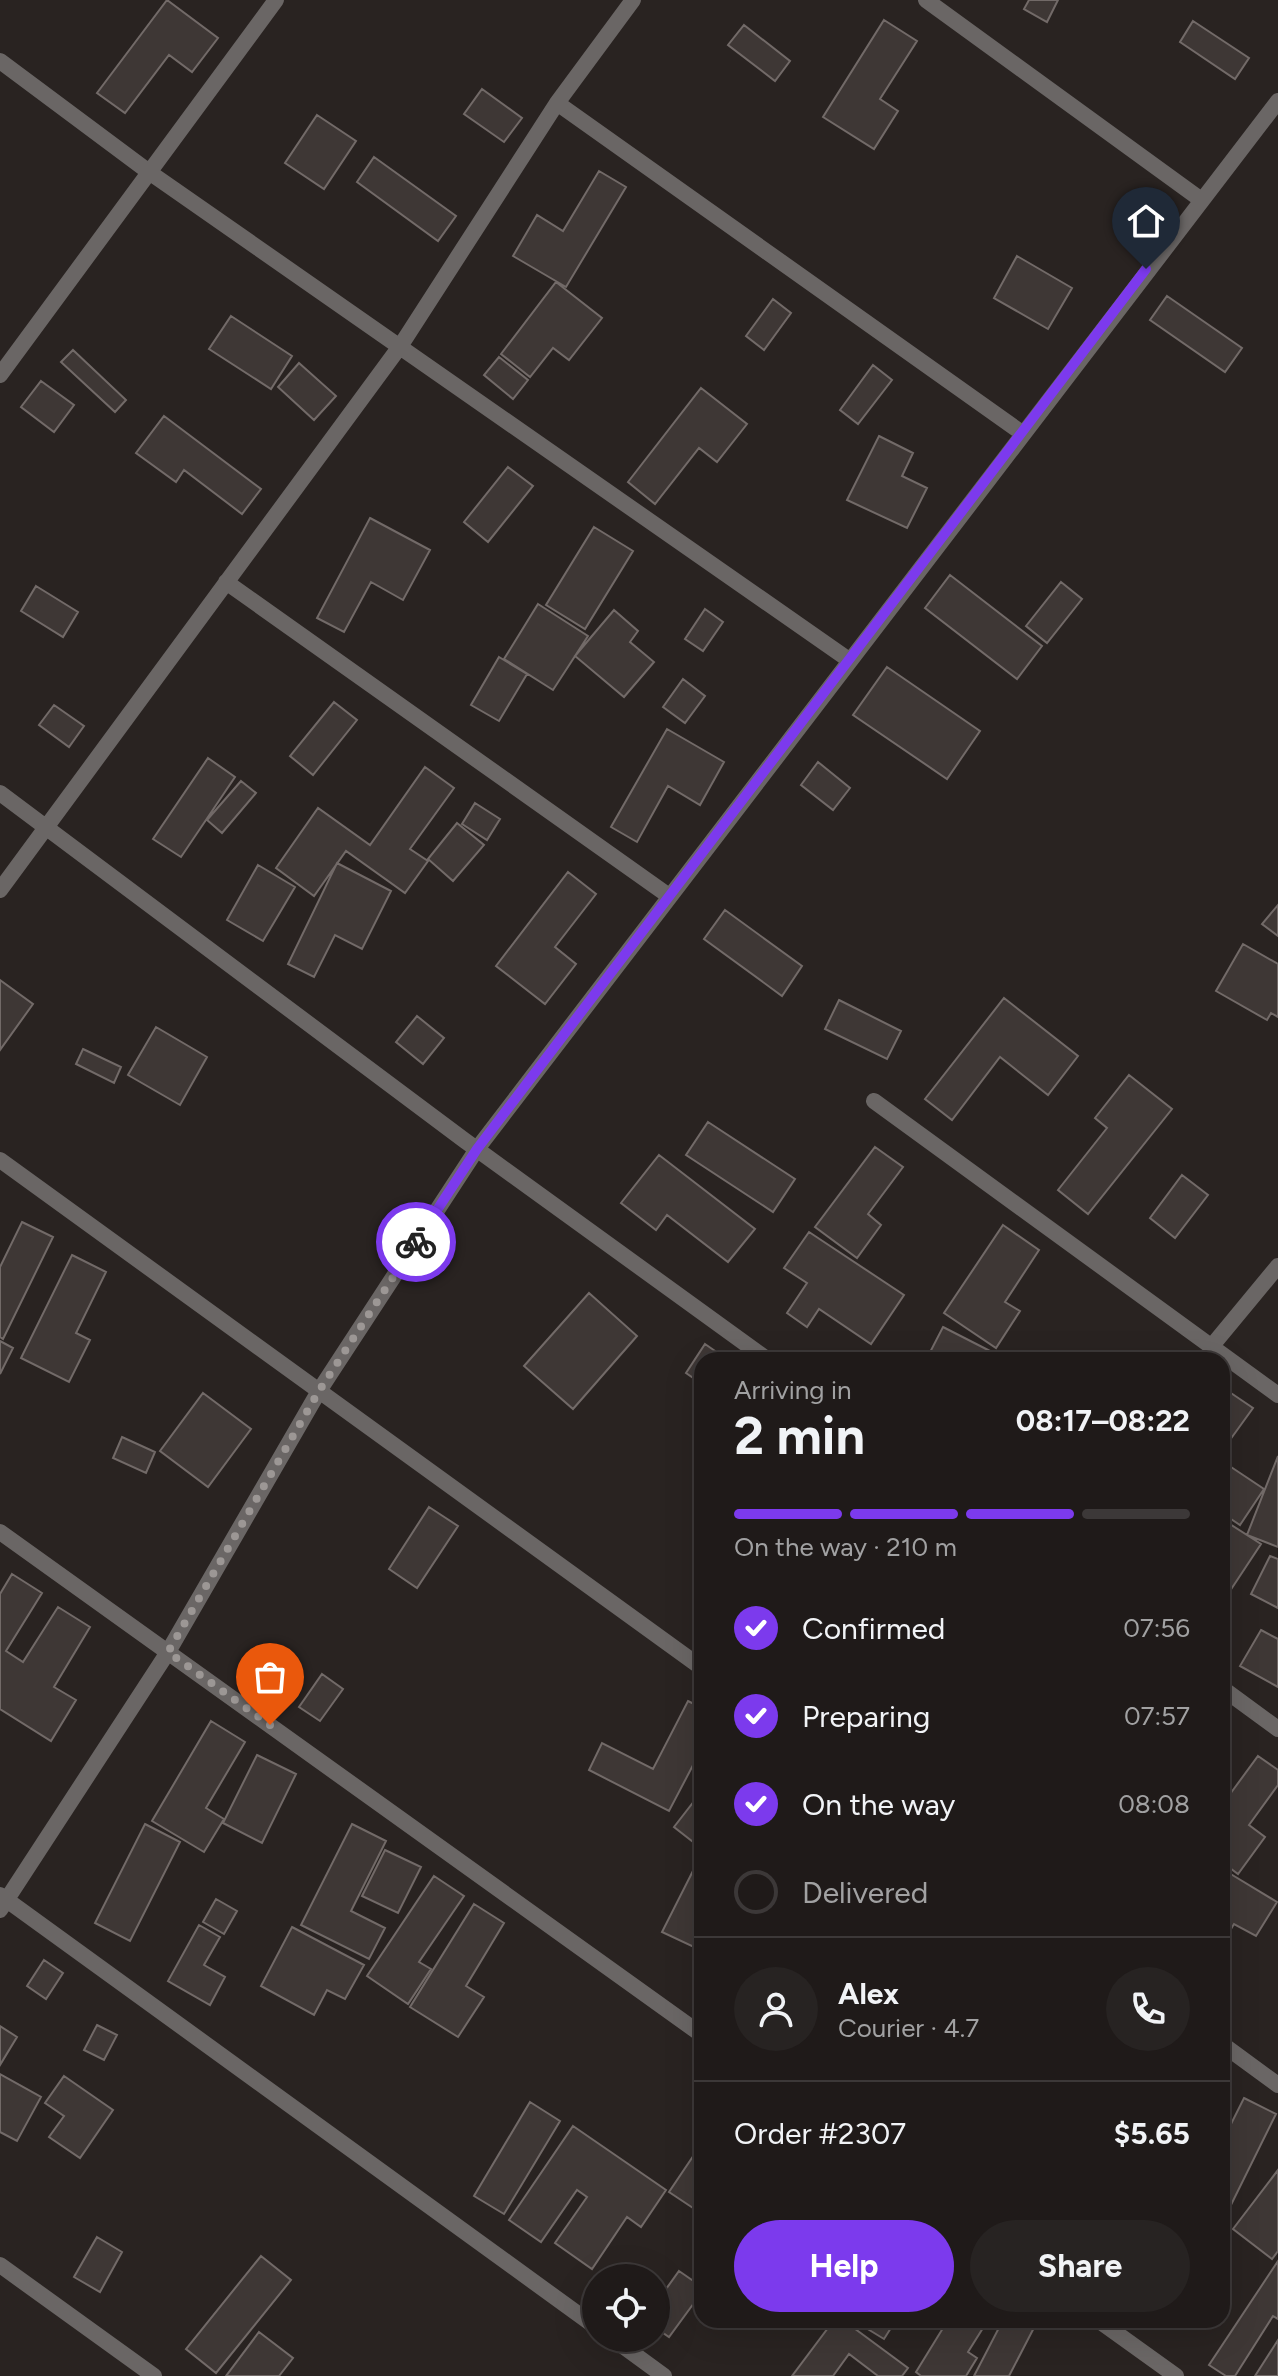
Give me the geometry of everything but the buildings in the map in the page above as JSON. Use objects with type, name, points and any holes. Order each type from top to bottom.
[{"type":"street","points":[[0,375],[276,0]]},
{"type":"street","points":[[0,890],[401,345],[557,103],[633,0]]},
{"type":"street","points":[[926,0],[1200,199]]},
{"type":"street","points":[[0,61],[149,172],[849,660]]},
{"type":"street","points":[[582,2317],[2,1901],[168,1652],[319,1391],[477,1149],[1200,199],[1278,101]]},
{"type":"street","points":[[557,103],[1022,433]]},
{"type":"street","points":[[226,582],[669,896]]},
{"type":"street","points":[[0,793],[477,1149],[757,1352]]},
{"type":"street","points":[[874,1101],[1218,1352]]},
{"type":"street","points":[[0,1160],[694,1662]]},
{"type":"street","points":[[1211,1347],[1278,1266]]},
{"type":"street","points":[[1230,1361],[1278,1395]]},
{"type":"street","points":[[0,1532],[694,2029]]},
{"type":"street","points":[[1230,1694],[1278,1729]]},
{"type":"street","points":[[1230,2050],[1278,2085]]},
{"type":"street","points":[[0,2265],[154,2376]]},
{"type":"street","points":[[1109,2328],[1176,2376]]},
{"type":"street","points":[[631,2352],[664,2376]]},
{"type":"way so far","points":[[270,1725],[168,1652],[319,1391],[416,1242]]},
{"type":"route","points":[[416,1242],[477,1149],[1146,269]]}]
